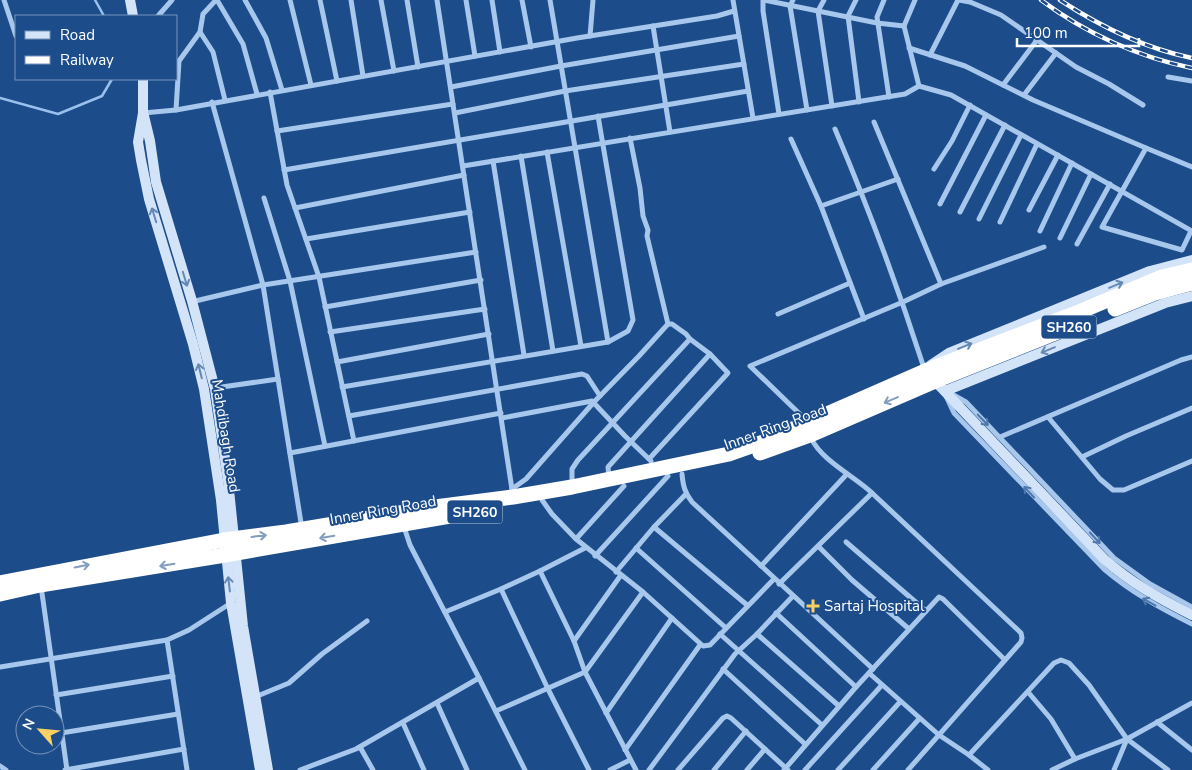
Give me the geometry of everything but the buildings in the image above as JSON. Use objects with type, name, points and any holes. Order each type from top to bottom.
[{"type":"highway","points":[[940,376],[1080,312],[1162,278],[1192,270]]},
{"type":"highway","name":"SH260","points":[[940,376],[1155,293],[1192,283]]},
{"type":"highway","name":"Inner Ring Road","points":[[0,594],[229,547],[302,529],[435,507],[513,497],[664,470],[742,460],[809,428],[940,376]]},
{"type":"highway","name":"Inner Ring Road","points":[[0,583],[229,547],[403,523],[513,497],[542,500],[624,486],[664,470],[729,454],[809,428]]},
{"type":"street","points":[[11,0],[4,1],[15,33]]},
{"type":"street","points":[[122,0],[132,14]]},
{"type":"street","points":[[130,0],[132,14]]},
{"type":"street","points":[[159,15],[172,0]]},
{"type":"street","points":[[178,77],[179,61],[200,32],[203,14],[216,0],[243,44],[257,94]]},
{"type":"street","points":[[245,0],[266,38],[282,90]]},
{"type":"street","points":[[290,0],[311,85]]},
{"type":"street","points":[[320,0],[336,80]]},
{"type":"street","points":[[351,0],[364,76]]},
{"type":"street","points":[[381,0],[394,71]]},
{"type":"street","points":[[406,0],[418,67]]},
{"type":"street","points":[[437,0],[513,497]]},
{"type":"street","points":[[466,0],[475,56]]},
{"type":"street","points":[[492,0],[500,52]]},
{"type":"street","points":[[522,0],[531,46]]},
{"type":"street","points":[[550,0],[608,342]]},
{"type":"street","points":[[590,36],[593,0]]},
{"type":"street","points":[[733,0],[753,118]]},
{"type":"street","points":[[779,114],[763,11],[764,0],[878,23],[904,26]]},
{"type":"street","points":[[793,0],[790,6],[807,110]]},
{"type":"street","points":[[824,0],[818,11],[832,106]]},
{"type":"street","points":[[856,0],[848,16],[859,102]]},
{"type":"street","points":[[884,0],[877,13],[889,97]]},
{"type":"street","points":[[915,0],[904,26],[919,86]]},
{"type":"street","points":[[930,55],[958,0],[970,2],[1001,15],[1076,67],[1109,84],[1142,105]]},
{"type":"street","points":[[143,113],[176,110],[531,46],[717,16],[734,11]]},
{"type":"street","points":[[653,26],[670,132]]},
{"type":"street","points":[[200,32],[213,52],[225,100]]},
{"type":"street","points":[[451,87],[739,36]]},
{"type":"street","points":[[1003,85],[1037,40]]},
{"type":"street","points":[[909,48],[965,66],[1024,95],[1192,167]]},
{"type":"street","points":[[1024,95],[1056,53]]},
{"type":"street","points":[[455,113],[565,91],[744,64]]},
{"type":"street","points":[[1168,77],[1192,81]]},
{"type":"street","name":"Mahdibagh Road","points":[[143,80],[143,113],[138,142],[144,180],[199,369],[208,408],[221,500],[268,770]]},
{"type":"street","points":[[176,110],[178,80]]},
{"type":"street","points":[[463,166],[889,97],[906,94],[919,86],[951,94],[1021,135],[1110,184],[1121,191],[1192,231],[1182,250],[1102,227],[1121,191],[1146,148]]},
{"type":"street","points":[[284,170],[459,142],[570,120],[748,91]]},
{"type":"street","points":[[270,92],[287,185],[318,277],[354,441]]},
{"type":"street","points":[[212,102],[263,285],[302,529]]},
{"type":"street","points":[[277,131],[453,104]]},
{"type":"street","points":[[934,169],[952,141],[970,106]]},
{"type":"street","name":"Mahdibagh Road","points":[[143,113],[150,141],[156,182],[192,301],[214,388],[227,472],[231,603],[260,770]]},
{"type":"street","points":[[940,204],[986,114]]},
{"type":"street","points":[[342,387],[608,342],[628,331],[633,320],[598,116]]},
{"type":"street","points":[[874,122],[942,284]]},
{"type":"street","points":[[960,212],[1005,125]]},
{"type":"street","points":[[834,129],[861,191],[903,302],[940,376],[1104,559],[1149,593],[1192,615]]},
{"type":"street","points":[[979,219],[1021,135]]},
{"type":"street","points":[[630,138],[640,188],[643,216],[648,230],[647,236],[668,324]]},
{"type":"street","points":[[792,140],[821,206],[864,319]]},
{"type":"street","points":[[1000,222],[1037,144]]},
{"type":"street","points":[[547,152],[580,346]]},
{"type":"street","points":[[1030,210],[1058,155]]},
{"type":"street","points":[[521,156],[553,351]]},
{"type":"street","points":[[493,161],[524,355]]},
{"type":"street","points":[[1040,231],[1072,163]]},
{"type":"street","points":[[1060,238],[1091,174]]},
{"type":"street","points":[[295,208],[464,175]]},
{"type":"street","points":[[821,206],[898,179]]},
{"type":"street","points":[[1077,244],[1110,184]]},
{"type":"street","points":[[264,198],[290,281],[325,446]]},
{"type":"street","points":[[306,239],[470,212]]},
{"type":"street","points":[[908,770],[1021,642],[1021,633],[872,493],[818,448],[809,428],[750,366],[864,319],[942,284],[1044,247]]},
{"type":"street","points":[[181,305],[263,285],[476,252]]},
{"type":"street","points":[[1192,260],[1150,271],[949,353],[937,360],[948,402],[954,413],[1104,569],[1130,590],[1192,624]]},
{"type":"street","points":[[325,307],[480,280]]},
{"type":"street","points":[[778,314],[850,283]]},
{"type":"street","points":[[940,376],[1164,303],[1192,296]]},
{"type":"street","points":[[330,332],[485,309]]},
{"type":"street","points":[[596,556],[664,470],[728,373],[710,354],[686,334],[672,324],[668,324]]},
{"type":"street","points":[[513,497],[526,479],[594,402],[668,324]]},
{"type":"street","points":[[337,362],[489,334]]},
{"type":"street","points":[[572,487],[572,468],[690,339]]},
{"type":"street","points":[[609,479],[608,467],[710,354]]},
{"type":"street","points":[[1000,437],[1192,357]]},
{"type":"street","points":[[349,416],[582,374],[587,376],[600,396]]},
{"type":"street","points":[[940,376],[1114,558],[1150,584],[1192,606]]},
{"type":"street","points":[[214,388],[278,379]]},
{"type":"street","points":[[290,453],[592,400],[630,441],[683,486],[686,494],[871,671],[882,685],[900,702],[939,735],[970,755],[988,770]]},
{"type":"street","points":[[1082,457],[1192,408]]},
{"type":"street","points":[[1048,417],[1108,486],[1118,491],[1192,462]]},
{"type":"street","points":[[761,566],[847,474]]},
{"type":"street","points":[[576,539],[624,486]]},
{"type":"street","points":[[779,584],[872,493]]},
{"type":"street","points":[[574,641],[636,548],[686,494]]},
{"type":"street","points":[[542,500],[556,519],[585,548],[643,592],[700,645],[710,645],[774,578]]},
{"type":"street","points":[[403,523],[410,546],[480,678],[525,770]]},
{"type":"street","points":[[654,527],[747,605]]},
{"type":"street","points":[[846,542],[926,611]]},
{"type":"street","points":[[818,547],[852,580],[909,628]]},
{"type":"street","points":[[445,612],[502,589],[585,548]]},
{"type":"street","points":[[636,548],[726,628]]},
{"type":"street","points":[[540,571],[574,641],[585,672],[636,770]]},
{"type":"street","points":[[40,585],[57,705]]},
{"type":"street","points":[[502,589],[548,689],[589,770]]},
{"type":"street","points":[[496,711],[585,672],[643,592]]},
{"type":"street","points":[[649,770],[738,650],[757,634],[793,596]]},
{"type":"street","points":[[678,770],[727,716],[746,731],[786,769],[805,744],[939,597],[1005,660]]},
{"type":"street","points":[[0,666],[167,640],[189,630],[231,603]]},
{"type":"street","points":[[776,613],[856,688]]},
{"type":"street","points":[[606,713],[672,618]]},
{"type":"street","points":[[255,697],[289,683],[322,654],[367,621]]},
{"type":"street","points":[[720,634],[822,725]]},
{"type":"street","points":[[757,634],[839,706]]},
{"type":"street","points":[[167,640],[187,770]]},
{"type":"street","points":[[626,750],[700,645]]},
{"type":"street","points":[[970,755],[1054,663],[1061,660],[1069,664],[1089,685],[1127,739],[1168,770]]},
{"type":"street","points":[[723,669],[805,744]]},
{"type":"street","points":[[56,695],[173,676]]},
{"type":"street","points":[[300,770],[313,768],[360,747],[480,678]]},
{"type":"street","points":[[805,770],[882,685]]},
{"type":"street","points":[[1028,692],[1051,719],[1075,759]]},
{"type":"street","points":[[838,770],[900,702]]},
{"type":"street","points":[[437,703],[468,770]]},
{"type":"street","points":[[1052,770],[1127,739],[1192,703]]},
{"type":"street","points":[[65,732],[178,714]]},
{"type":"street","points":[[873,770],[919,718]]},
{"type":"street","points":[[403,722],[424,770]]},
{"type":"street","points":[[1157,722],[1192,750]]},
{"type":"street","points":[[714,770],[746,731]]},
{"type":"street","points":[[1114,770],[1127,739]]},
{"type":"street","points":[[360,747],[373,770]]},
{"type":"street","points":[[64,755],[66,770],[184,749]]},
{"type":"street","points":[[747,770],[765,749]]},
{"type":"street","points":[[610,770],[630,760]]},
{"type":"street","points":[[0,766],[6,770]]},
{"type":"waterway","points":[[95,0],[103,15]]},
{"type":"waterway","points":[[0,98],[58,114],[102,96],[111,80]]},
{"type":"railway","points":[[1041,0],[1076,23],[1113,42],[1152,57],[1192,68]]},
{"type":"railway","points":[[1060,0],[1107,28],[1157,49],[1192,58]]},
{"type":"place","name":"Sartaj Hospital","points":[[813,606]]}]
